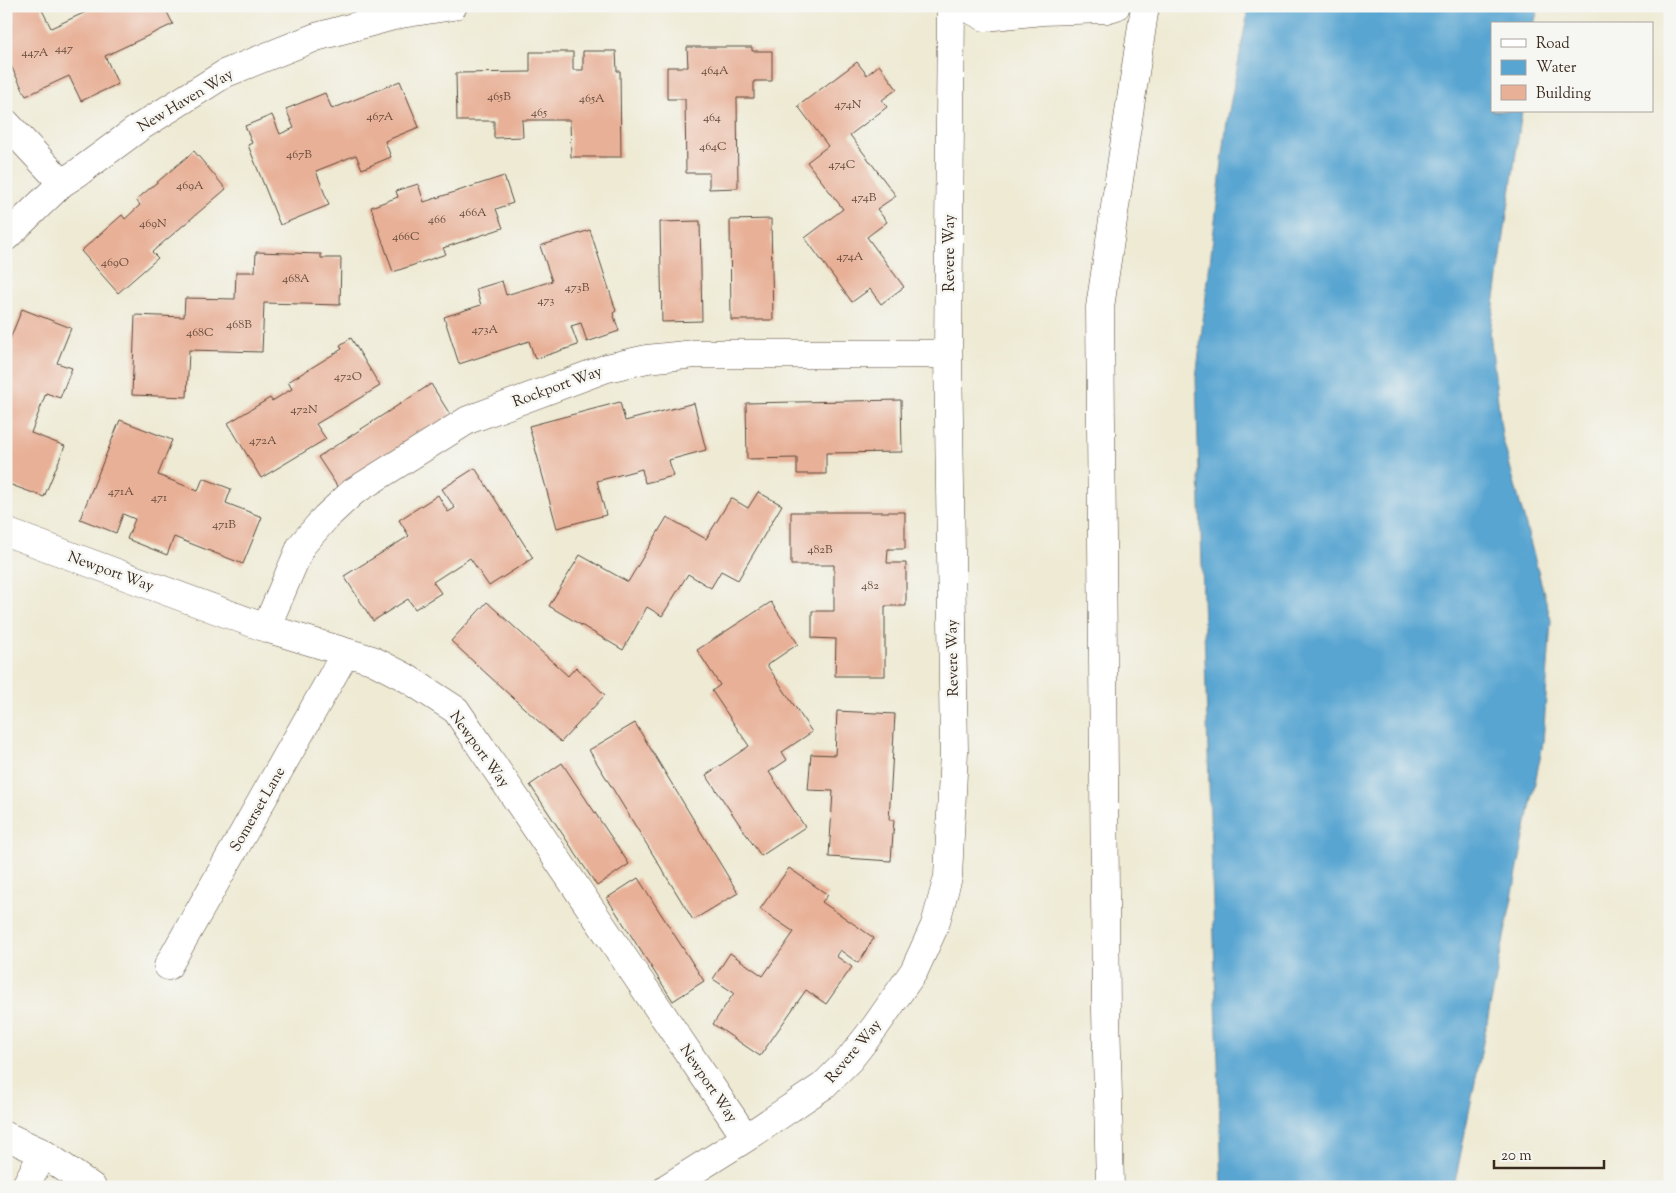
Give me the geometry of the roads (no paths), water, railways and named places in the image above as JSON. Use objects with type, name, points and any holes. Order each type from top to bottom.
[{"type":"street","name":"New Haven Way","points":[[6,237],[62,183],[140,127],[226,73],[316,37],[400,14],[453,6]]},
{"type":"street","name":"Revere Way","points":[[668,1187],[824,1086],[849,1060],[875,1027],[914,971],[935,925],[948,877],[954,751],[948,354],[951,6]]},
{"type":"street","points":[[964,6],[985,17],[1042,11],[1106,9],[1116,6]]},
{"type":"street","points":[[1110,1187],[1106,1010],[1100,307],[1145,6]]},
{"type":"street","points":[[6,123],[62,183]]},
{"type":"street","name":"Rockport Way","points":[[266,628],[300,546],[326,517],[353,492],[468,420],[488,411],[607,368],[647,359],[695,354],[948,354]]},
{"type":"street","name":"Newport Way","points":[[6,532],[266,628],[372,660],[405,677],[456,710],[746,1138]]},
{"type":"street","name":"Somerset Lane","points":[[168,966],[346,652]]},
{"type":"street","points":[[6,1136],[43,1153],[92,1187]]},
{"type":"street","points":[[25,1187],[43,1153]]},
{"type":"water","points":[[1249,6],[1539,6],[1535,22],[1491,22],[1491,112],[1522,112],[1490,333],[1502,436],[1551,620],[1543,743],[1454,1187],[1222,1187],[1196,379],[1227,121]]}]
